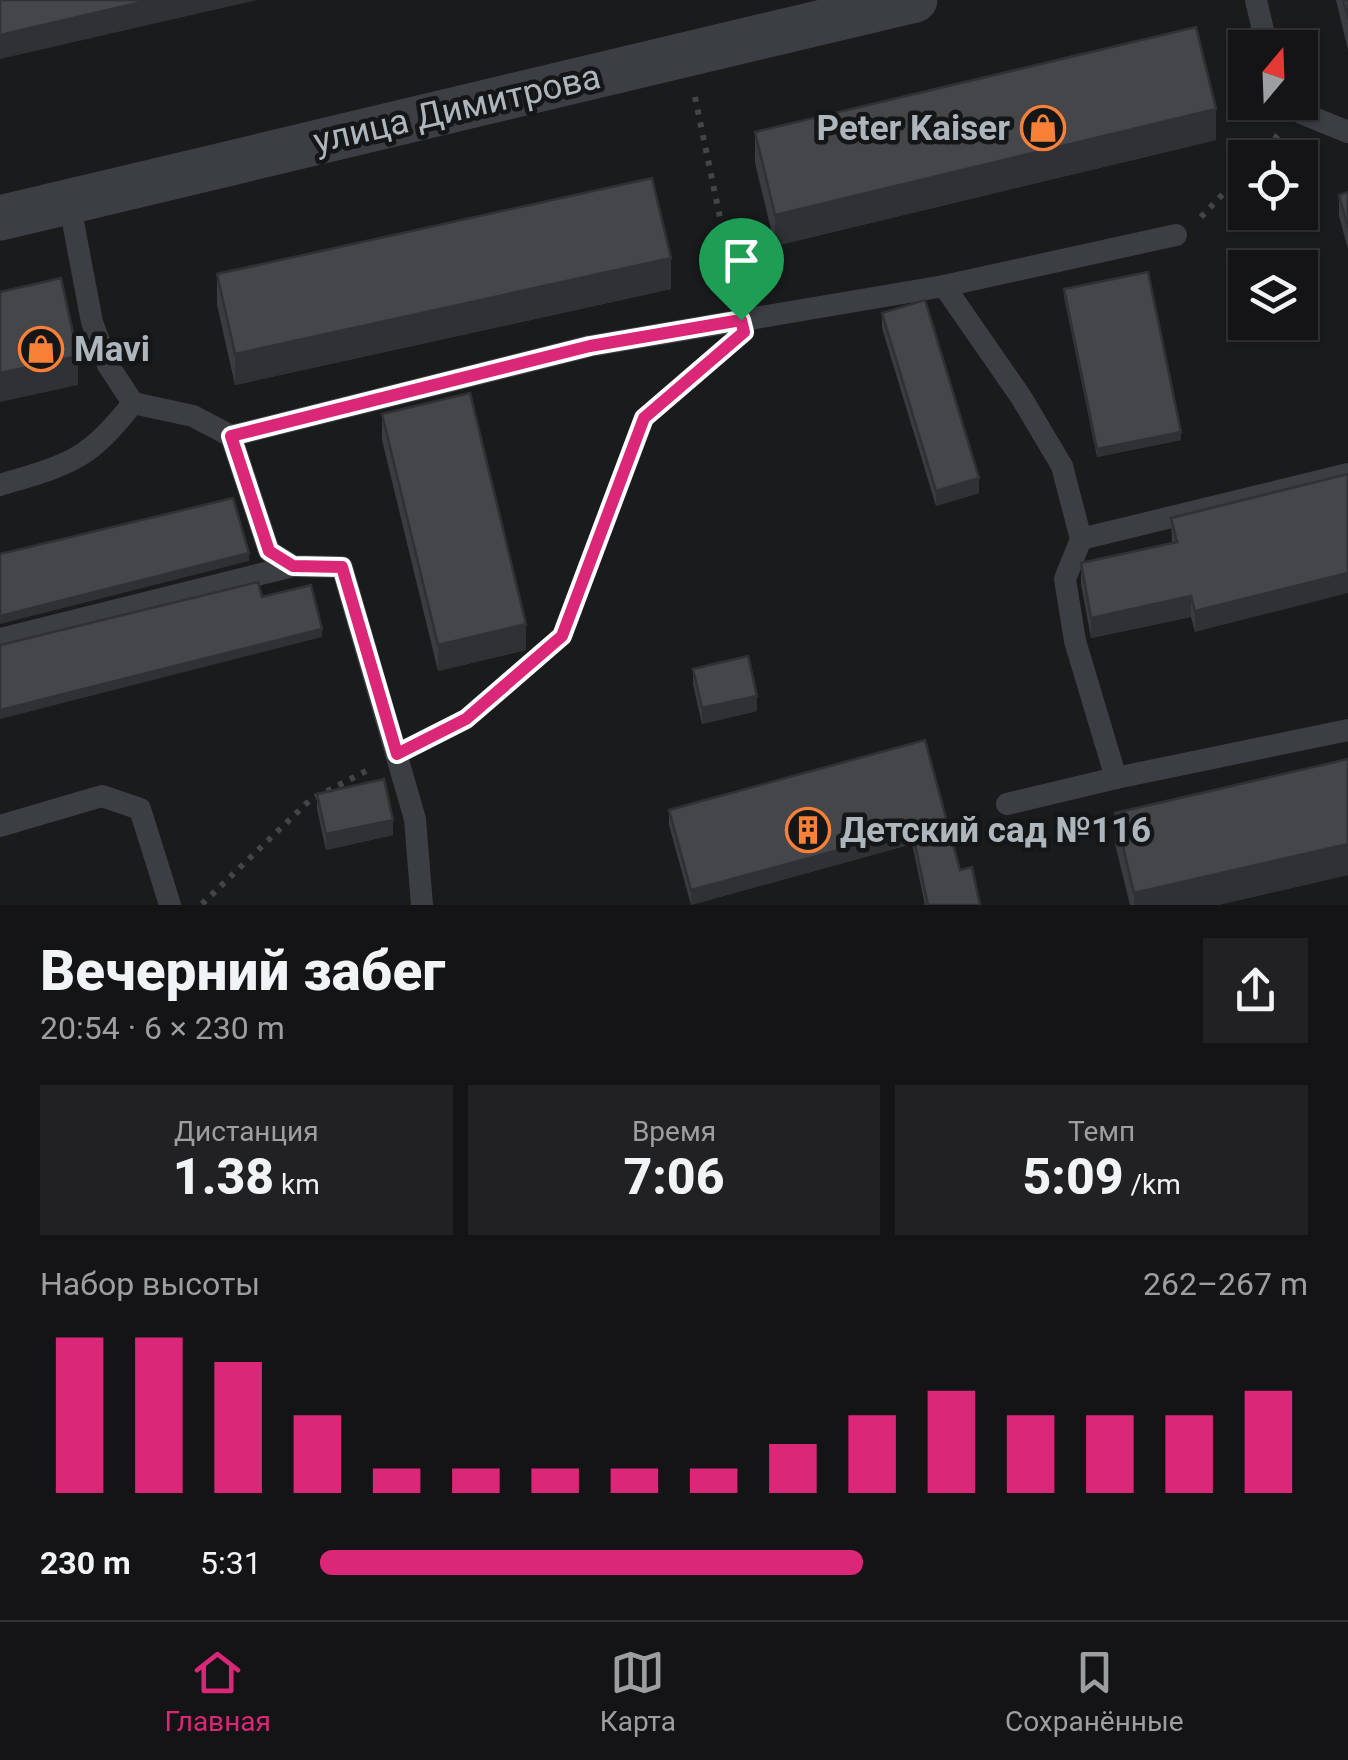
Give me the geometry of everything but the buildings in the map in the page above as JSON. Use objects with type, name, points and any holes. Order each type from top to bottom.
[{"type":"street","name":"улица Димитрова","points":[[0,218],[912,0]]},
{"type":"lane","points":[[1256,0],[1263,30]]},
{"type":"lane","points":[[1318,120],[1348,132]]},
{"type":"lane","points":[[69,202],[92,322],[108,365],[133,403],[193,416],[231,436],[590,346],[944,286],[1176,235]]},
{"type":"lane","points":[[944,286],[1022,397],[1062,466],[1081,539],[1066,579],[1075,641],[1116,778]]},
{"type":"lane","points":[[0,484],[74,463],[108,435],[133,403]]},
{"type":"lane","points":[[231,436],[269,551],[293,566]]},
{"type":"lane","points":[[1081,539],[1348,474]]},
{"type":"lane","points":[[0,639],[293,566],[342,567],[415,819],[422,905]]},
{"type":"lane","points":[[1006,804],[1348,730]]},
{"type":"lane","points":[[0,826],[102,796],[140,809],[170,905]]},
{"type":"path","points":[[201,905],[310,800],[466,719],[562,636],[644,418],[744,332],[687,54]]},
{"type":"path","points":[[1176,235],[1206,214],[1228,190]]},
{"type":"place","name":"Peter Kaiser","points":[[1043,128]]},
{"type":"place","name":"Mavi","points":[[41,349]]},
{"type":"place","name":"Детский сад №116","points":[[808,830]]},
{"type":"route","points":[[741,320],[744,332],[644,418],[562,636],[466,719],[397,754],[342,567],[293,566],[269,551],[231,436],[590,346],[741,320]]}]
